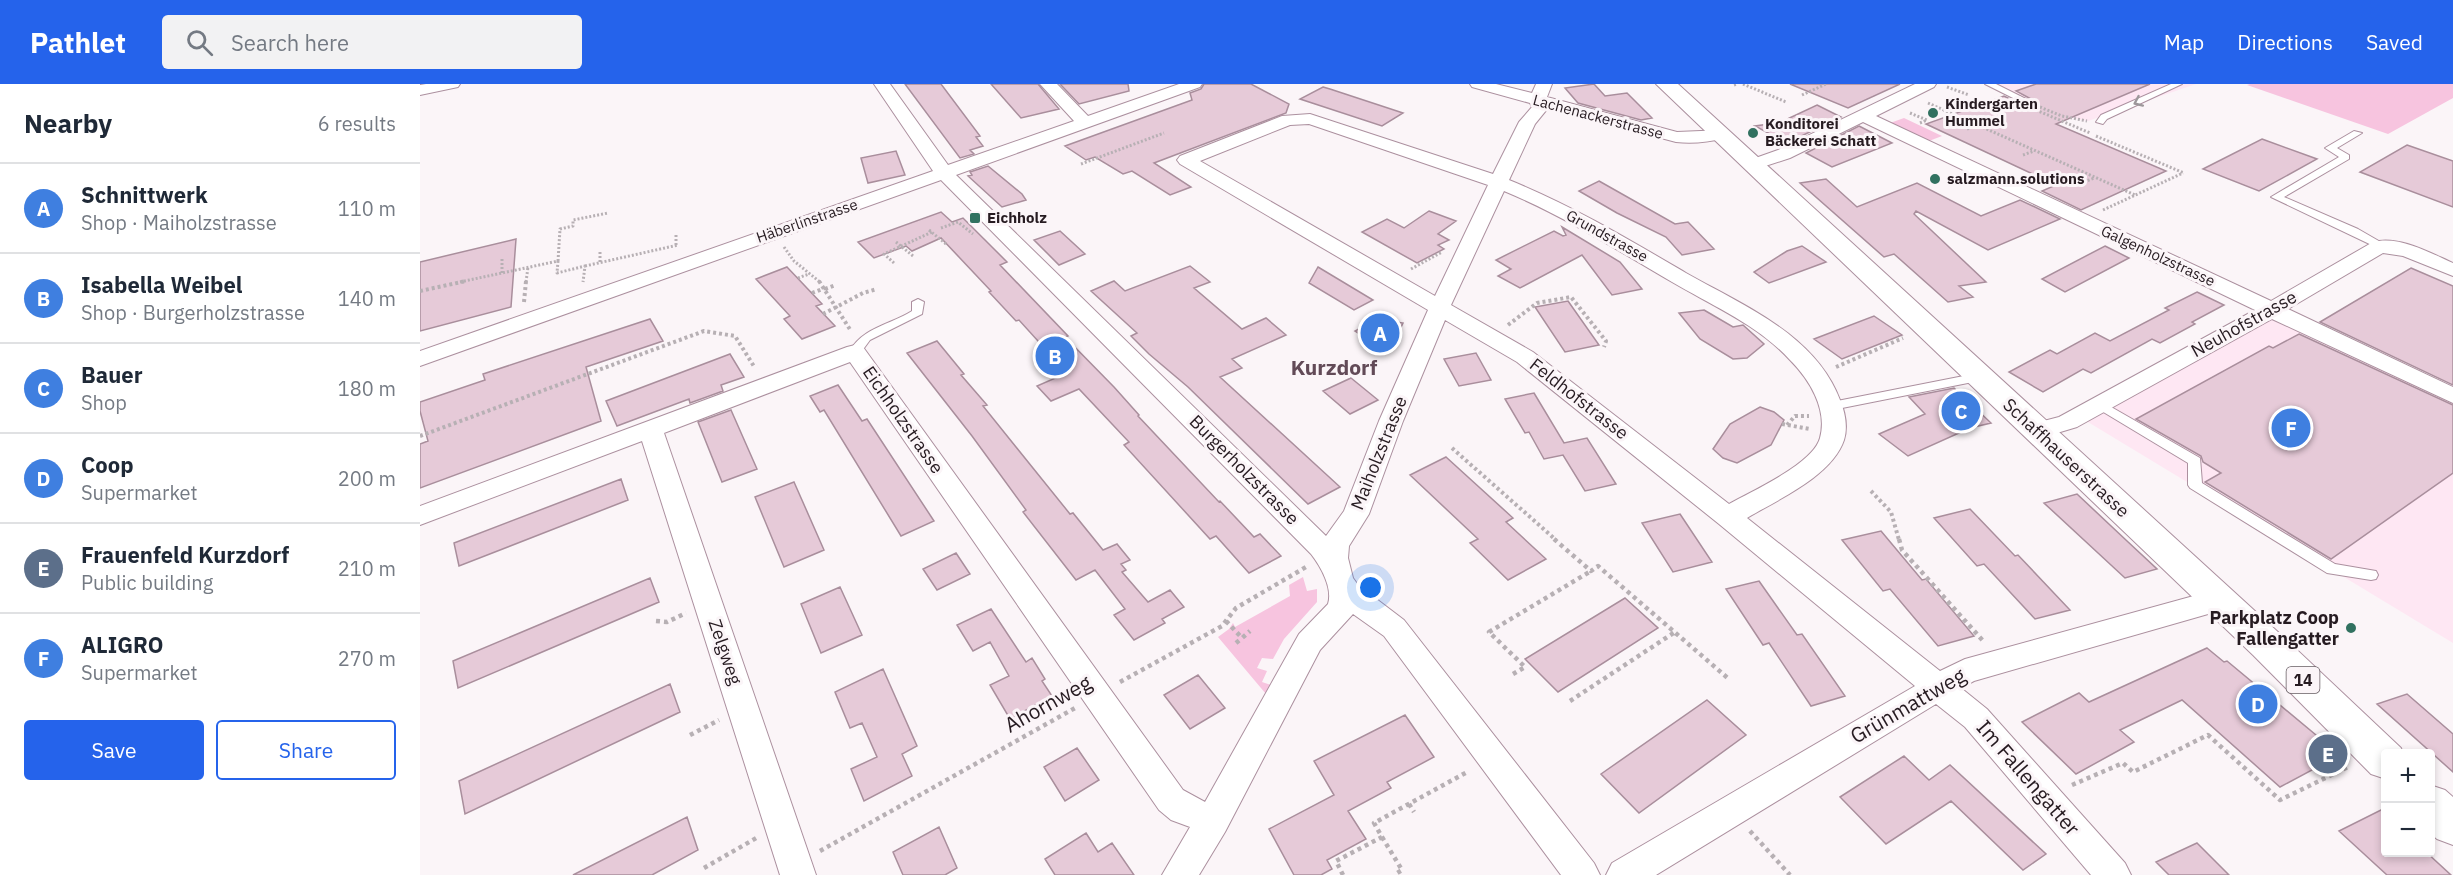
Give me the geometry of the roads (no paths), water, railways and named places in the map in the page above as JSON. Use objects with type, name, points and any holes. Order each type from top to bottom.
[{"type":"main road","name":"Schaffhauserstrasse","points":[[1666,84],[2219,600],[2371,762]]},
{"type":"main road","points":[[2435,809],[2453,825]]},
{"type":"street","points":[[420,90],[452,84]]},
{"type":"street","name":"Burgerholzstrasse","points":[[882,84],[944,173],[1321,547],[1330,557],[1342,582],[1356,601],[1394,628],[1582,875]]},
{"type":"street","points":[[1048,84],[1086,124]]},
{"type":"street","name":"Häberlinstrasse","points":[[420,359],[568,305],[680,255],[944,173],[1086,124],[1192,84]]},
{"type":"street","name":"Lachenackerstrasse","points":[[1478,84],[1541,92],[1676,137],[1688,138],[1719,134]]},
{"type":"street","points":[[1753,165],[1768,161],[1928,84]]},
{"type":"street","name":"Maiholzstrasse","points":[[1180,875],[1213,821],[1309,642],[1341,609],[1344,598],[1342,582],[1334,558],[1335,546],[1341,533],[1356,514],[1391,421],[1440,307],[1527,122],[1540,108],[1541,92]]},
{"type":"street","name":"Galgenholzstrasse","points":[[1863,116],[2453,396]]},
{"type":"street","name":"Grundstrasse","points":[[1186,160],[1298,118],[1310,119],[1498,183],[1557,208],[1585,223],[1741,313],[1780,339],[1812,371],[1832,406]]},
{"type":"street","name":"Feldhofstrasse","points":[[1186,160],[1526,357],[1728,517],[1937,688]]},
{"type":"street","points":[[2380,246],[2408,252],[2453,270]]},
{"type":"street","name":"Neuhofstrasse","points":[[2037,431],[2068,422],[2272,310],[2380,246]]},
{"type":"street","name":"Eichholzstrasse","points":[[420,516],[765,386],[857,348],[1172,800],[1183,809],[1213,821]]},
{"type":"street","points":[[1728,517],[1812,466],[1829,447],[1834,425],[1832,406]]},
{"type":"street","name":"Zelgweg","points":[[650,429],[797,870]]},
{"type":"street","name":"Grünmattweg","points":[[1624,875],[1965,671],[2219,600]]},
{"type":"street","name":"Im Fallengatter","points":[[1937,688],[1976,718],[2113,875]]},
{"type":"lane","points":[[1989,84],[2026,101]]},
{"type":"lane","points":[[2100,122],[2104,117],[2178,84]]},
{"type":"lane","points":[[2357,132],[2330,148],[2346,157],[2276,197],[2354,231],[2380,246]]},
{"type":"lane","points":[[857,348],[868,336],[907,320],[918,312],[918,302]]},
{"type":"lane","points":[[1832,406],[1979,377]]},
{"type":"lane","points":[[2099,404],[2195,461],[2195,485],[2332,569],[2371,575]]},
{"type":"place","name":"Kindergarten Hummel","points":[[1933,113]]},
{"type":"place","name":"Konditorei Bäckerei Schatt","points":[[1753,133]]},
{"type":"place","name":"salzmann.solutions","points":[[1935,179]]},
{"type":"place","name":"Eichholz","points":[[975,218]]},
{"type":"place","name":"Schnittwerk","points":[[1380,333]]},
{"type":"place","name":"Isabella Weibel","points":[[1055,356]]},
{"type":"place","name":"Bauer","points":[[1961,411]]},
{"type":"place","name":"ALIGRO","points":[[2291,428]]},
{"type":"place","name":"Parkplatz Coop Fallengatter","points":[[2351,628]]},
{"type":"place","name":"Coop","points":[[2258,704]]},
{"type":"place","name":"Frauenfeld Kurzdorf","points":[[2328,754]]},
{"type":"district","name":"Kurzdorf","points":[[1334,368]]}]
